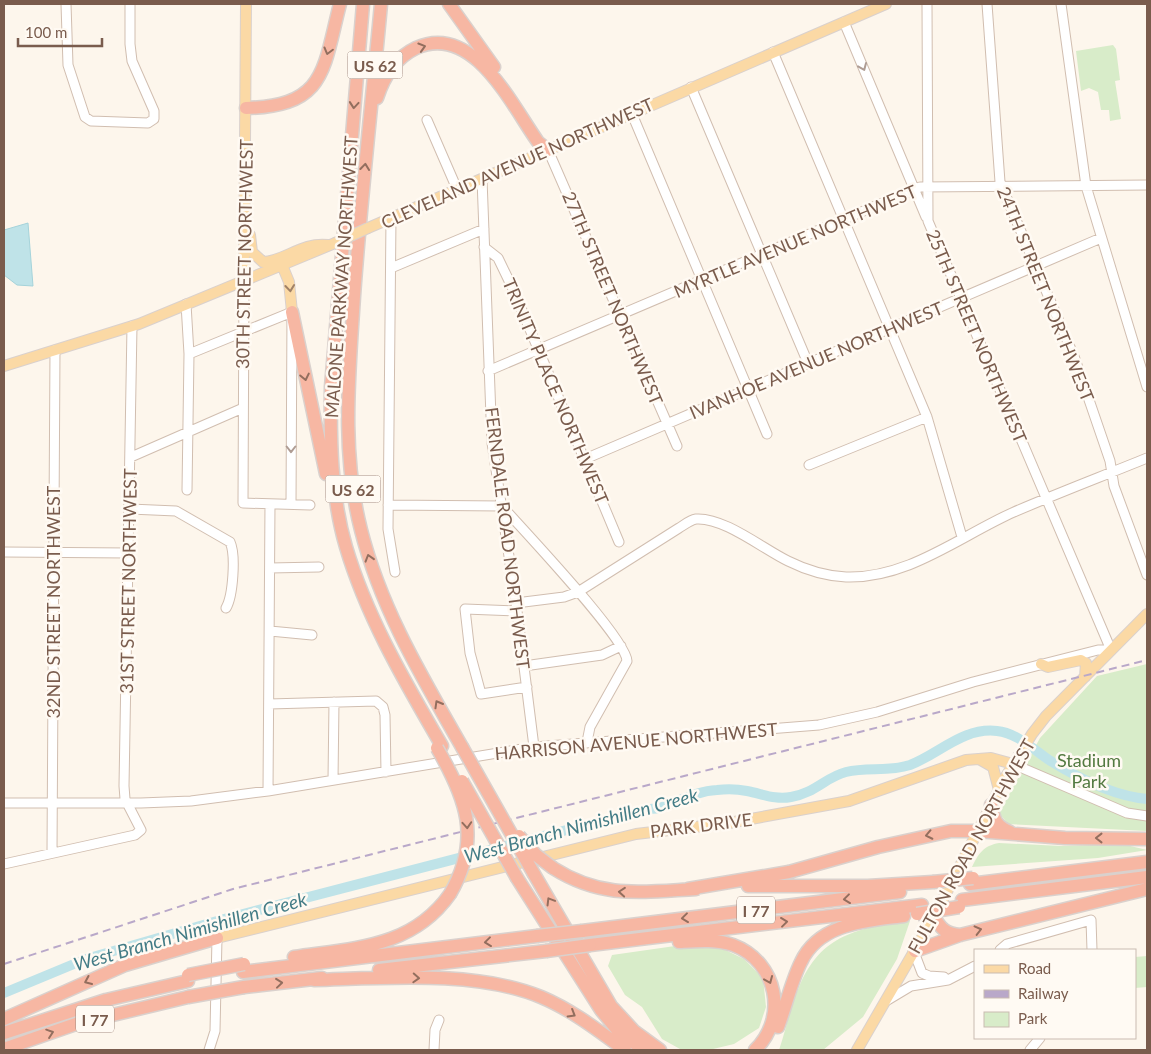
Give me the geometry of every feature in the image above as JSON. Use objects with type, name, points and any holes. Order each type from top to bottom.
[{"type":"highway","points":[[246,108],[284,105],[298,98],[311,87],[324,66],[340,4]]},
{"type":"highway","name":"MALONE PARKWAY NORTHWEST","points":[[363,4],[330,387],[331,450],[346,545],[358,581],[383,640],[391,667],[440,747]]},
{"type":"highway","name":"MALONE PARKWAY NORTHWEST","points":[[381,4],[348,382],[348,438],[353,488],[364,542],[381,594],[410,654],[488,791]]},
{"type":"highway","points":[[449,4],[545,138],[548,150]]},
{"type":"highway","points":[[369,126],[382,82],[398,60],[419,47],[444,44],[464,50],[481,62],[538,142],[548,150]]},
{"type":"highway","points":[[292,312],[332,500],[346,545]]},
{"type":"highway","points":[[440,747],[517,878],[601,1010],[619,1032],[644,1050]]},
{"type":"highway","points":[[244,968],[356,948],[389,940],[421,925],[437,910],[450,894],[465,860],[467,818],[459,788],[440,747]]},
{"type":"highway","points":[[488,791],[522,840],[553,868],[576,881],[609,890],[639,893],[769,885],[931,885]]},
{"type":"highway","points":[[488,791],[611,1006],[634,1031],[660,1050]]},
{"type":"highway","points":[[992,805],[994,820],[999,828],[1012,833]]},
{"type":"highway","points":[[688,889],[789,872],[951,831],[1012,833],[1065,838],[1147,838]]},
{"type":"highway","name":"I 77","points":[[4,1032],[106,1000],[188,978],[244,968],[582,931],[931,885],[1046,875],[1147,862]]},
{"type":"highway","name":"I 77","points":[[4,1049],[87,1021],[188,997],[244,987],[594,945],[919,909],[1046,890],[1147,878]]},
{"type":"highway","points":[[915,951],[960,935],[1147,889]]},
{"type":"highway","points":[[534,905],[590,1006],[612,1033],[632,1050]]},
{"type":"highway","points":[[764,1050],[779,1024],[800,962],[817,940],[847,925],[919,909]]},
{"type":"highway","points":[[934,917],[942,930],[948,934],[960,935]]},
{"type":"highway","points":[[4,1019],[125,965],[217,938]]},
{"type":"highway","points":[[594,945],[621,947],[710,942],[727,944],[744,951],[766,971],[775,1003],[771,1028],[755,1050]]},
{"type":"highway","points":[[314,980],[392,977],[498,985],[549,1001],[572,1013],[625,1050]]},
{"type":"main road","name":"30TH STREET NORTHWEST","points":[[244,281],[246,4]]},
{"type":"main road","name":"CLEVELAND AVENUE NORTHWEST","points":[[4,366],[132,326],[244,281],[886,4]]},
{"type":"main road","points":[[244,217],[250,231],[252,252],[263,262],[313,244],[332,244]]},
{"type":"main road","points":[[282,265],[289,282],[292,312]]},
{"type":"main road","name":"FULTON ROAD NORTHWEST","points":[[857,1050],[934,917],[977,831],[1032,734],[1147,614]]},
{"type":"main road","points":[[1041,664],[1048,666],[1081,660],[1086,662],[1085,677]]},
{"type":"main road","points":[[978,758],[993,767],[999,790]]},
{"type":"main road","name":"PARK DRIVE","points":[[217,938],[636,834],[739,821],[849,801],[953,762],[978,758],[1015,761]]},
{"type":"street","points":[[66,4],[68,65],[85,117],[91,121],[152,122],[154,112],[137,73],[131,52],[130,4]]},
{"type":"street","name":"25TH STREET NORTHWEST","points":[[927,4],[928,221],[1111,650]]},
{"type":"street","name":"24TH STREET NORTHWEST","points":[[987,4],[1002,186],[1075,359],[1110,461],[1114,486],[1147,575]]},
{"type":"street","points":[[1061,4],[1086,186],[1147,387]]},
{"type":"street","points":[[844,22],[928,221]]},
{"type":"street","points":[[773,52],[928,417],[962,537]]},
{"type":"street","points":[[691,87],[808,363]]},
{"type":"street","points":[[632,114],[767,434]]},
{"type":"street","points":[[427,120],[457,189]]},
{"type":"street","name":"27TH STREET NORTHWEST","points":[[548,150],[677,446]]},
{"type":"street","name":"FERNDALE ROAD NORTHWEST","points":[[482,179],[492,443],[534,747]]},
{"type":"street","name":"MYRTLE AVENUE NORTHWEST","points":[[488,371],[914,190],[927,187],[1147,185]]},
{"type":"street","points":[[391,218],[388,529],[394,572]]},
{"type":"street","points":[[391,268],[484,229]]},
{"type":"street","name":"IVANHOE AVENUE NORTHWEST","points":[[586,459],[1101,238]]},
{"type":"street","name":"TRINITY PLACE NORTHWEST","points":[[484,247],[498,258],[586,459],[619,542]]},
{"type":"street","name":"30TH STREET NORTHWEST","points":[[244,281],[243,503],[270,504]]},
{"type":"street","points":[[186,304],[189,354],[187,490]]},
{"type":"street","points":[[189,354],[292,312],[291,504]]},
{"type":"street","name":"31ST STREET NORTHWEST","points":[[52,853],[140,832],[141,828],[128,803],[124,786],[132,326]]},
{"type":"street","name":"32ND STREET NORTHWEST","points":[[52,853],[55,350]]},
{"type":"street","points":[[131,457],[243,408]]},
{"type":"street","points":[[809,465],[928,417]]},
{"type":"street","points":[[527,687],[481,694],[470,653],[466,609],[516,607],[564,597],[578,592],[679,528],[697,519],[709,520],[725,527],[799,566],[819,573],[844,577],[873,576],[900,569],[962,537],[1047,499],[1147,458]]},
{"type":"street","points":[[268,791],[270,504],[310,505]]},
{"type":"street","points":[[388,505],[502,506],[578,592],[622,646],[627,655],[627,661],[590,726],[587,742]]},
{"type":"street","points":[[130,509],[176,511],[230,542],[232,548],[232,572],[230,600],[226,608]]},
{"type":"street","points":[[4,552],[128,553]]},
{"type":"street","points":[[270,568],[319,567]]},
{"type":"street","points":[[270,630],[312,635]]},
{"type":"street","points":[[524,666],[602,655],[622,646]]},
{"type":"street","name":"HARRISON AVENUE NORTHWEST","points":[[4,802],[128,803],[192,801],[268,791],[534,747],[819,725],[876,712],[973,682],[1041,664],[1098,650],[1111,650]]},
{"type":"street","points":[[269,704],[372,701],[383,707],[385,715],[386,772]]},
{"type":"street","points":[[333,780],[334,702]]},
{"type":"street","points":[[1015,761],[1127,813],[1147,816]]},
{"type":"street","points":[[4,864],[52,853]]},
{"type":"street","points":[[1001,949],[1007,944],[1091,920],[1092,949]]},
{"type":"street","points":[[209,1050],[214,1031],[217,938]]},
{"type":"street","points":[[915,951],[918,967],[927,980]]},
{"type":"street","points":[[886,1001],[908,988],[927,980],[954,976],[974,966]]},
{"type":"street","points":[[434,1050],[435,1030],[439,1020]]},
{"type":"street","points":[[1030,1050],[1039,1039]]},
{"type":"green space","points":[[1113,45],[1116,49],[1120,80],[1115,81],[1121,119],[1110,121],[1109,110],[1101,110],[1098,92],[1089,88],[1081,91],[1076,51]]},
{"type":"green space","name":"Stadium Park","points":[[1147,664],[1147,831],[1008,824],[999,813],[1040,738],[1097,676]]},
{"type":"green space","points":[[999,843],[1061,846],[1122,844],[1147,850],[1098,858],[972,867],[982,851],[989,846]]},
{"type":"green space","points":[[910,921],[897,959],[863,1017],[823,1050],[779,1050],[799,987],[818,955],[843,937],[858,931]]},
{"type":"green space","points":[[689,944],[717,946],[744,959],[763,978],[766,1007],[759,1028],[734,1044],[709,1050],[694,1050],[680,1049],[662,1039],[642,1007],[625,995],[608,966],[612,955]]},
{"type":"green space","points":[[1147,956],[1147,987],[1136,988],[1136,957]]},
{"type":"water","points":[[28,223],[33,286],[17,285],[4,275],[4,230]]},
{"type":"waterway","name":"West Branch Nimishillen Creek","points":[[4,993],[86,959],[224,919],[642,810],[659,808],[702,792],[732,789],[780,798],[799,795],[814,789],[832,777],[846,772],[910,765],[973,733],[985,731],[1004,732],[1024,742],[1060,767],[1096,785],[1121,794],[1147,799]]},
{"type":"railway","points":[[4,964],[233,889],[1147,660]]}]
